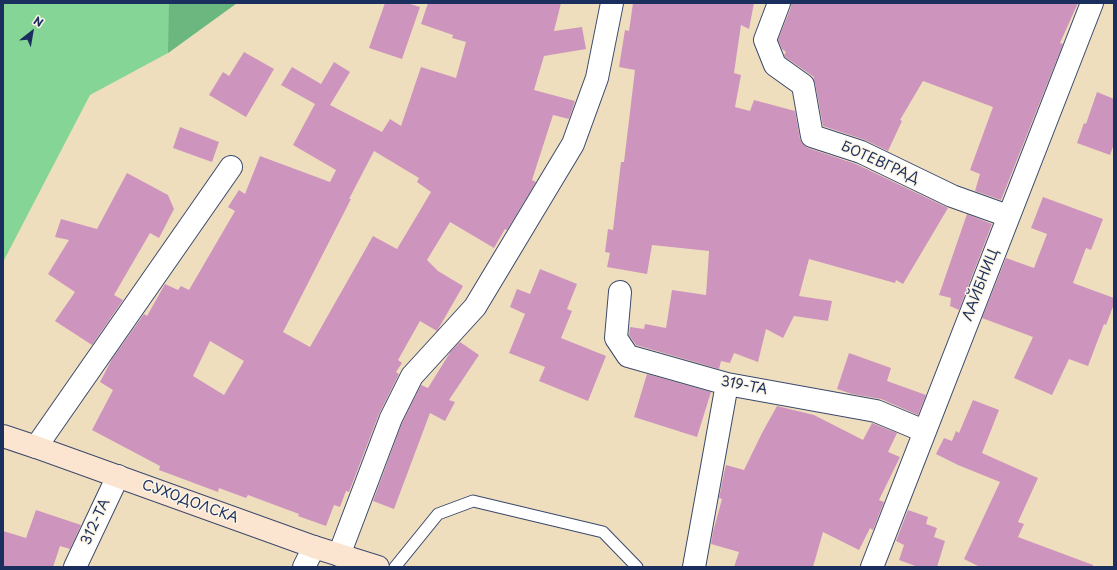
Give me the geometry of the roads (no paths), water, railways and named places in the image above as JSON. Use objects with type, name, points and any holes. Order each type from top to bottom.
[{"type":"street","points":[[339,555],[391,418],[412,376],[475,307],[573,144],[597,78],[612,3]]},
{"type":"street","name":"БОТЕВГРАД","points":[[779,3],[765,40],[775,65],[802,86],[812,136],[861,152],[952,196],[1008,216]]},
{"type":"street","name":"ЛАЙБНИЦ","points":[[872,567],[1092,3]]},
{"type":"street","points":[[36,447],[231,167]]},
{"type":"street","name":"319-ТА","points":[[620,292],[616,338],[628,356],[727,384],[876,411],[924,431]]},
{"type":"street","points":[[694,567],[727,384]]},
{"type":"street","name":"СУХОДОЛСКА","points":[[3,436],[314,547],[378,567]]},
{"type":"street","name":"312-ТА","points":[[75,567],[118,476]]},
{"type":"street","points":[[304,567],[314,547]]},
{"type":"lane","points":[[395,567],[438,514],[473,501],[603,532],[637,567]]}]
